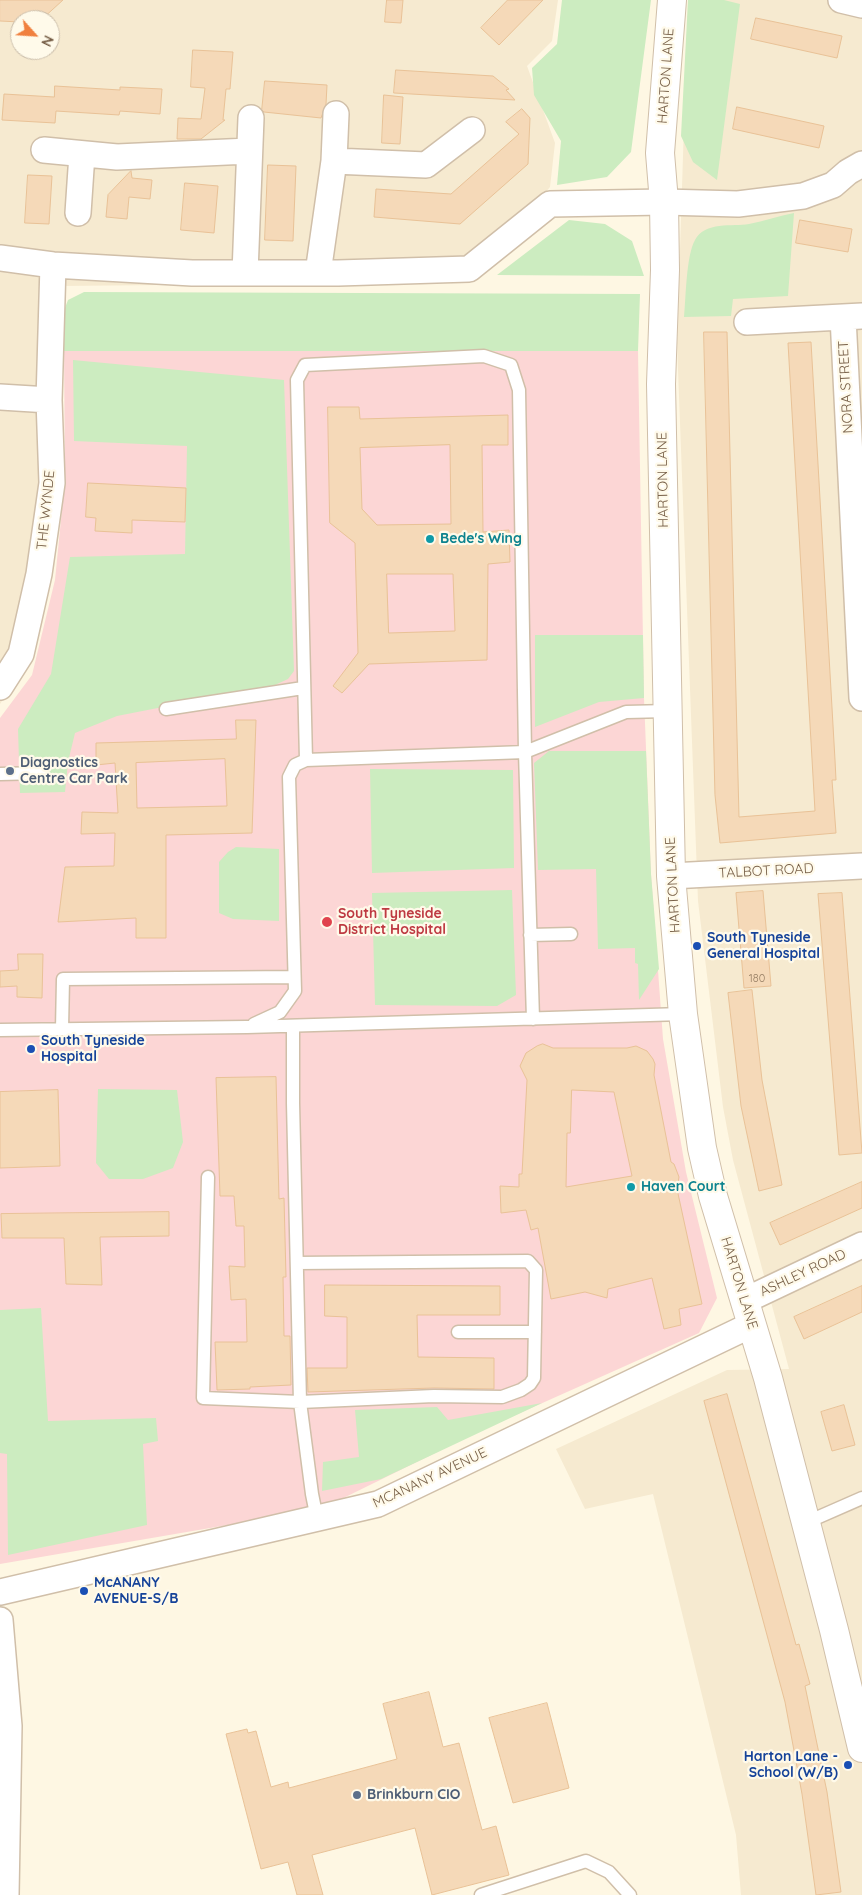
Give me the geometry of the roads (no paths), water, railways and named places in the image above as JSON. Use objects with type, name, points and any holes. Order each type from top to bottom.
[{"type":"street","name":"HARTON LANE","points":[[672,0],[660,153],[664,202],[665,270],[661,384],[671,876],[683,1014],[702,1148],[713,1196],[768,1378],[862,1748]]},
{"type":"street","points":[[841,0],[862,5]]},
{"type":"street","points":[[318,273],[334,161],[336,114]]},
{"type":"street","points":[[244,273],[251,118]]},
{"type":"street","points":[[334,161],[426,165],[472,130]]},
{"type":"street","points":[[44,150],[117,157],[249,151]]},
{"type":"street","points":[[78,213],[82,154]]},
{"type":"street","points":[[0,258],[53,264],[192,273],[469,270],[550,204],[664,202],[738,204],[803,196],[833,185],[862,162]]},
{"type":"street","name":"THE WYNDE","points":[[0,687],[21,654],[39,574],[52,483],[49,400],[53,264]]},
{"type":"street","points":[[747,322],[852,316]]},
{"type":"street","name":"NORA STREET","points":[[852,316],[862,698]]},
{"type":"street","points":[[0,397],[49,400]]},
{"type":"street","name":"TALBOT ROAD","points":[[671,876],[862,866]]},
{"type":"street","name":"ASHLEY ROAD","points":[[748,1313],[862,1246]]},
{"type":"street","name":"MCANANY AVENUE","points":[[0,1592],[378,1504],[748,1313]]},
{"type":"street","points":[[0,1620],[9,1726],[6,1895]]},
{"type":"lane","points":[[306,760],[296,380],[305,365],[484,356],[511,365],[519,390],[525,752],[533,1019]]},
{"type":"lane","points":[[166,709],[303,688]]},
{"type":"lane","points":[[247,1027],[280,1012],[295,991],[289,777],[295,765],[306,760],[525,752],[626,712],[668,711]]},
{"type":"lane","points":[[0,774],[40,773]]},
{"type":"lane","points":[[530,935],[571,934]]},
{"type":"lane","points":[[62,1029],[63,979],[294,977]]},
{"type":"lane","points":[[0,1030],[293,1026],[683,1014]]},
{"type":"lane","points":[[293,1026],[300,1402],[317,1519]]},
{"type":"lane","points":[[208,1177],[203,1398],[300,1402],[434,1396],[502,1397],[521,1390],[530,1384],[534,1378],[536,1270],[528,1261],[297,1264]]},
{"type":"lane","points":[[458,1332],[535,1332]]},
{"type":"lane","points":[[805,1523],[862,1498]]},
{"type":"lane","points":[[481,1895],[586,1861],[609,1872],[630,1895]]},
{"type":"place","name":"Bede's Wing","points":[[430,539]]},
{"type":"place","name":"Diagnostics Centre Car Park","points":[[10,771]]},
{"type":"place","name":"South Tyneside District Hospital","points":[[327,922]]},
{"type":"place","name":"South Tyneside General Hospital","points":[[697,946]]},
{"type":"place","name":"South Tyneside Hospital","points":[[31,1049]]},
{"type":"place","name":"Haven Court","points":[[631,1187]]},
{"type":"place","name":"McANANY AVENUE-S/B","points":[[84,1591]]},
{"type":"place","name":"Harton Lane - School (W/B)","points":[[848,1765]]},
{"type":"place","name":"Brinkburn CIO","points":[[357,1795]]}]
